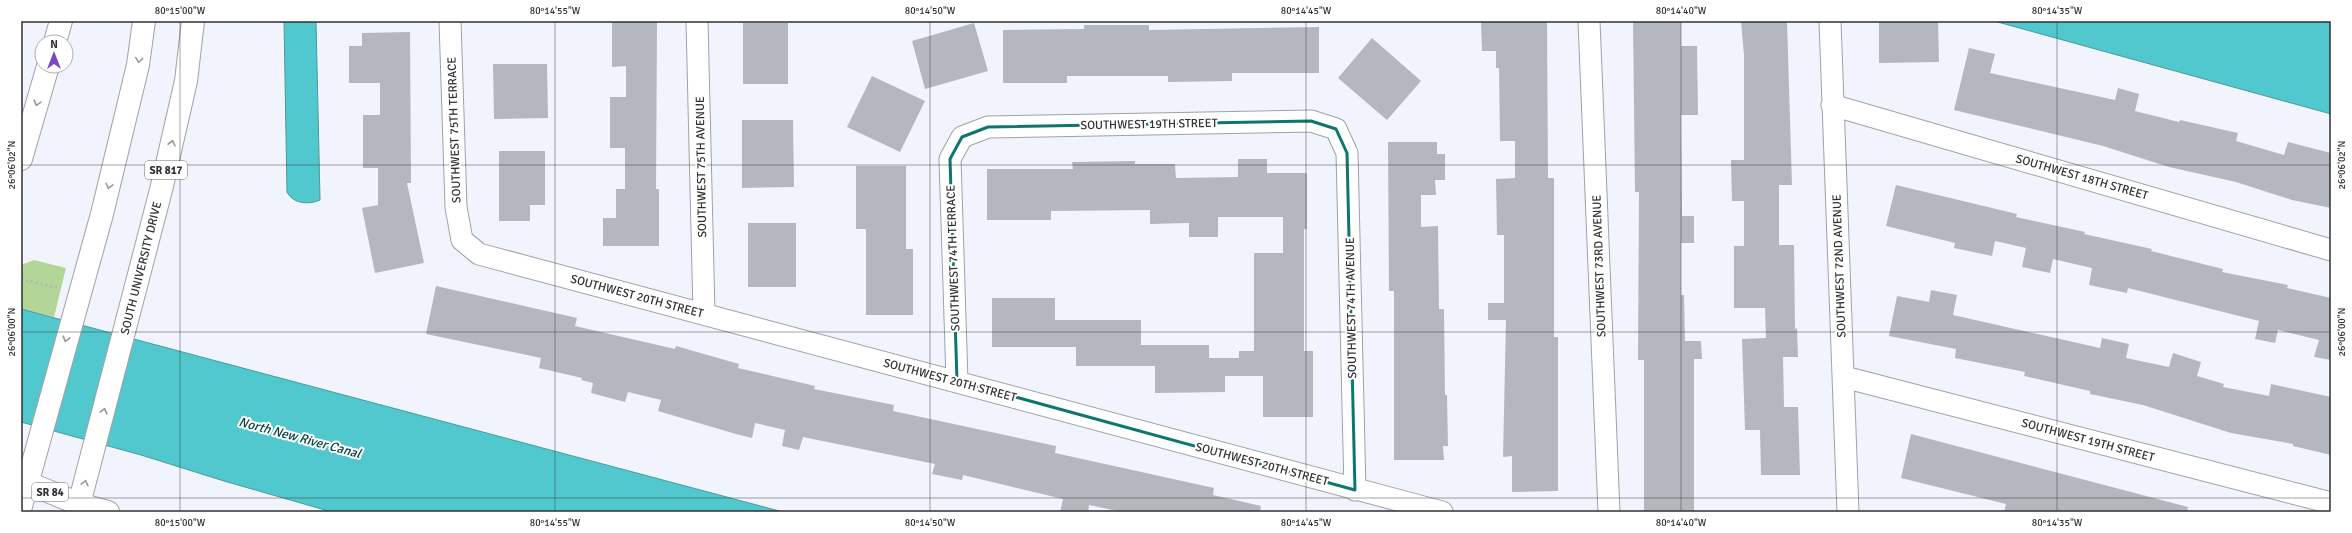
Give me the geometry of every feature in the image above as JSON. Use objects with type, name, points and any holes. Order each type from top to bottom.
[{"type":"main road","points":[[57,34],[61,21]]},
{"type":"main road","points":[[21,506],[24,481],[40,436],[102,214],[138,65],[144,21]]},
{"type":"main road","name":"SOUTH UNIVERSITY DRIVE","points":[[78,508],[129,316],[186,81],[193,21]]},
{"type":"main road","points":[[21,159],[46,74]]},
{"type":"main road","name":"SR 84","points":[[24,481],[78,508],[108,512]]},
{"type":"street","name":"SOUTHWEST 75TH TERRACE","points":[[450,21],[456,207],[462,240]]},
{"type":"street","name":"SOUTHWEST 75TH AVENUE","points":[[697,21],[704,314]]},
{"type":"street","name":"SOUTHWEST 73RD AVENUE","points":[[1590,21],[1609,512]]},
{"type":"street","name":"SOUTHWEST 72ND AVENUE","points":[[1830,21],[1848,512]]},
{"type":"street","name":"SOUTHWEST 18TH STREET","points":[[1832,105],[2331,250]]},
{"type":"street","name":"SOUTHWEST 19TH STREET","points":[[962,137],[988,127],[1311,121],[1336,129]]},
{"type":"street","name":"SOUTHWEST 74TH AVENUE","points":[[1336,129],[1347,153],[1355,490]]},
{"type":"street","name":"SOUTHWEST 74TH TERRACE","points":[[957,382],[950,159],[962,137]]},
{"type":"street","name":"SOUTHWEST 20TH STREET","points":[[462,240],[479,254],[1355,490],[1442,512]]},
{"type":"street","name":"SOUTHWEST 19TH STREET","points":[[1844,377],[2331,503]]},
{"type":"path","points":[[21,279],[59,288]]},
{"type":"highlighted area","points":[[1311,121],[1336,129],[1347,153],[1355,490],[957,381],[950,159],[962,137],[988,127]]},
{"type":"green space","points":[[34,260],[66,268],[54,317],[21,309],[21,265]]},
{"type":"water","points":[[284,21],[316,21],[320,200],[311,203],[297,201],[287,192]]},
{"type":"water","points":[[1994,21],[2331,21],[2331,114]]},
{"type":"water","name":"North New River Canal","points":[[21,309],[783,512],[332,512],[141,455],[21,422]]},
{"type":"building","points":[[612,21],[657,21],[656,189],[659,189],[659,246],[603,246],[603,218],[616,218],[616,189],[625,189],[625,148],[610,148],[610,97],[626,97],[626,66],[612,67]]},
{"type":"building","points":[[1481,21],[1547,21],[1548,178],[1554,178],[1554,337],[1558,337],[1558,491],[1512,492],[1512,456],[1503,457],[1506,320],[1488,320],[1488,303],[1504,303],[1504,235],[1497,235],[1496,179],[1515,178],[1515,141],[1500,141],[1499,68],[1496,68],[1496,51],[1482,51]]},
{"type":"building","points":[[1633,21],[1681,21],[1681,46],[1697,46],[1698,115],[1681,115],[1682,216],[1694,216],[1694,243],[1681,243],[1681,295],[1684,295],[1685,341],[1701,341],[1702,359],[1694,359],[1694,512],[1644,512],[1644,360],[1638,360],[1639,192],[1635,192]]},
{"type":"building","points":[[1741,21],[1787,21],[1792,185],[1779,185],[1779,245],[1794,245],[1795,329],[1797,328],[1798,357],[1783,357],[1784,407],[1798,407],[1800,475],[1761,475],[1760,430],[1745,430],[1742,339],[1766,338],[1765,308],[1734,308],[1734,246],[1744,246],[1744,201],[1732,201],[1731,160],[1744,160],[1744,55]]},
{"type":"building","points":[[1879,21],[1938,21],[1939,62],[1879,63]]},
{"type":"building","points":[[743,23],[788,23],[788,84],[743,84]]},
{"type":"building","points":[[974,23],[988,71],[925,89],[912,41]]},
{"type":"building","points":[[1084,25],[1149,25],[1149,30],[1319,27],[1319,73],[1232,73],[1232,81],[1168,82],[1168,76],[1067,76],[1067,83],[1003,83],[1003,30],[1084,29]]},
{"type":"building","points":[[410,32],[411,183],[407,183],[424,263],[375,273],[362,208],[378,205],[378,168],[363,168],[363,115],[380,115],[380,83],[349,83],[349,46],[362,46],[362,33]]},
{"type":"building","points":[[1372,38],[1421,81],[1387,120],[1338,78]]},
{"type":"building","points":[[1969,48],[1995,54],[1990,73],[2115,100],[2118,88],[2139,94],[2135,111],[2179,122],[2180,120],[2238,133],[2236,141],[2284,155],[2288,142],[2331,153],[2331,208],[2292,200],[2236,182],[2169,167],[2103,146],[1954,110]]},
{"type":"building","points":[[493,64],[547,64],[548,118],[494,119]]},
{"type":"building","points":[[872,76],[925,101],[900,152],[847,127]]},
{"type":"building","points":[[742,120],[793,120],[794,187],[742,188]]},
{"type":"building","points":[[1388,142],[1437,142],[1437,154],[1445,154],[1445,180],[1435,180],[1436,195],[1421,195],[1421,227],[1438,226],[1439,309],[1444,309],[1445,395],[1447,395],[1448,446],[1443,446],[1444,460],[1394,460],[1394,291],[1389,291]]},
{"type":"building","points":[[499,151],[545,151],[545,205],[530,205],[530,221],[499,221]]},
{"type":"building","points":[[1238,159],[1267,159],[1267,173],[1307,173],[1307,229],[1304,229],[1304,351],[1313,351],[1313,417],[1263,417],[1263,376],[1225,376],[1225,392],[1155,393],[1155,366],[1076,366],[1076,347],[992,347],[992,298],[1055,298],[1055,320],[1141,320],[1141,345],[1209,345],[1209,358],[1239,358],[1239,351],[1254,351],[1254,253],[1283,253],[1283,217],[1218,217],[1218,237],[1189,237],[1189,223],[1150,224],[1150,210],[1051,211],[1051,220],[987,220],[987,169],[1073,169],[1072,162],[1135,161],[1135,164],[1175,164],[1176,178],[1238,177]]},
{"type":"building","points":[[856,166],[906,166],[906,249],[913,249],[913,315],[866,315],[866,229],[856,229]]},
{"type":"building","points":[[1896,185],[2017,214],[2016,217],[2085,232],[2084,234],[2152,249],[2151,251],[2223,269],[2222,272],[2288,285],[2287,288],[2331,298],[2331,360],[2314,357],[2319,340],[2278,330],[2275,343],[2255,339],[2259,321],[2128,288],[2127,293],[2089,285],[2092,268],[2053,259],[2050,273],[2022,267],[2026,248],[1995,241],[1992,256],[1954,248],[1955,243],[1886,226]]},
{"type":"building","points":[[748,223],[796,223],[796,287],[748,287]]},
{"type":"building","points":[[436,286],[577,318],[575,326],[675,349],[676,346],[739,364],[738,368],[815,386],[814,389],[894,405],[893,411],[1056,446],[1055,453],[1214,488],[1213,495],[1261,506],[1260,512],[1122,512],[1089,505],[1088,512],[1060,512],[1063,499],[963,475],[962,480],[932,474],[935,464],[803,437],[799,450],[782,446],[785,430],[755,423],[752,438],[736,434],[658,411],[661,400],[628,392],[625,402],[591,393],[593,383],[581,380],[582,378],[539,368],[541,358],[426,334]]},
{"type":"building","points":[[1931,290],[1957,295],[1953,315],[2100,348],[2102,338],[2129,344],[2126,358],[2169,367],[2173,353],[2201,362],[2197,376],[2224,384],[2223,387],[2269,396],[2271,384],[2331,397],[2331,455],[2293,446],[2293,444],[2231,433],[2143,405],[2090,394],[2090,391],[2024,376],[2025,372],[1955,358],[1956,349],[1889,336],[1897,296],[1929,302]]},
{"type":"building","points":[[1911,434],[2188,507],[2187,512],[2004,512],[2006,504],[1901,478]]}]
